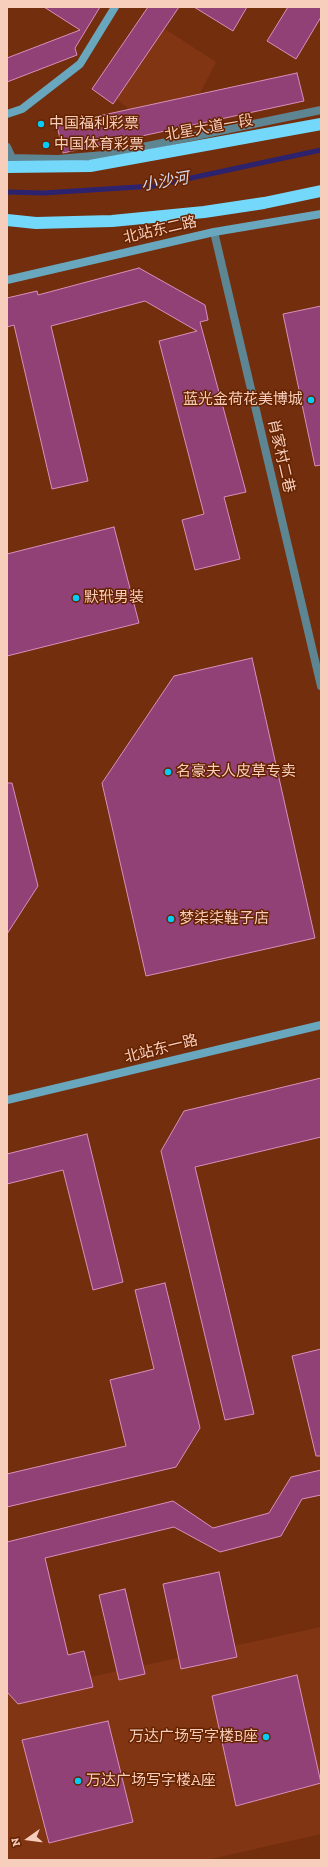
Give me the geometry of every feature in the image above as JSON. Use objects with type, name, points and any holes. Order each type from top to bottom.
[{"type":"highway","name":"北星大道一段","points":[[8,161],[90,166],[321,124]]},
{"type":"highway","points":[[7,220],[36,223],[112,221],[204,212],[264,203],[321,191]]},
{"type":"street","points":[[7,114],[22,109],[80,64],[115,7]]},
{"type":"street","points":[[7,147],[8,161],[104,155],[321,110]]},
{"type":"street","name":"北站东二路","points":[[7,280],[214,232],[321,214]]},
{"type":"street","name":"肖家村二巷","points":[[214,232],[321,686]]},
{"type":"street","name":"北站东一路","points":[[7,1100],[321,1025]]},
{"type":"shaded area","points":[[151,20],[216,62],[197,99],[134,113],[104,89]]},
{"type":"shaded area","points":[[321,1627],[321,1834],[207,1860],[7,1860],[7,1695]]},
{"type":"building","points":[[44,7],[100,7],[75,48],[77,55],[7,82],[7,58],[80,30]]},
{"type":"building","points":[[148,7],[179,7],[113,104],[92,89]]},
{"type":"building","points":[[194,7],[247,7],[233,31]]},
{"type":"building","points":[[288,7],[321,7],[321,17],[296,59],[267,41]]},
{"type":"building","points":[[297,73],[304,101],[63,153],[57,125]]},
{"type":"building","points":[[139,268],[205,305],[208,320],[200,322],[246,492],[224,497],[240,559],[195,570],[182,520],[204,514],[159,341],[197,331],[145,301],[51,326],[88,481],[52,489],[14,325],[7,327],[7,298],[37,291],[38,295]]},
{"type":"building","name":"蓝光金荷花美博城","points":[[321,306],[321,465],[315,466],[283,314]]},
{"type":"building","points":[[114,527],[139,623],[7,656],[7,554]]},
{"type":"building","points":[[252,658],[315,938],[146,976],[102,783],[174,676]]},
{"type":"building","points":[[7,783],[12,783],[38,886],[7,934]]},
{"type":"building","points":[[321,1078],[321,1137],[195,1167],[254,1414],[225,1420],[161,1151],[184,1111]]},
{"type":"building","points":[[87,1134],[123,1282],[93,1290],[63,1170],[7,1184],[7,1154]]},
{"type":"building","points":[[165,1283],[200,1428],[176,1467],[7,1507],[7,1474],[126,1446],[110,1380],[154,1369],[135,1290]]},
{"type":"building","points":[[321,1349],[321,1456],[316,1456],[292,1356]]},
{"type":"building","points":[[321,1470],[321,1495],[302,1499],[281,1536],[220,1552],[174,1527],[45,1558],[68,1655],[84,1651],[93,1687],[18,1704],[7,1692],[7,1542],[173,1501],[213,1528],[269,1513],[291,1477]]},
{"type":"building","points":[[219,1572],[237,1657],[181,1669],[163,1584]]},
{"type":"building","points":[[125,1589],[145,1674],[119,1680],[99,1595]]},
{"type":"building","name":"万达广场写字楼B座","points":[[297,1675],[321,1783],[236,1806],[212,1696]]},
{"type":"building","name":"万达广场写字楼A座","points":[[108,1721],[133,1822],[49,1843],[22,1740]]},
{"type":"waterway","name":"小沙河","points":[[7,192],[43,193],[154,186],[321,150]]},
{"type":"place","name":"中国福利彩票","points":[[41,124]]},
{"type":"place","name":"中国体育彩票","points":[[46,145]]},
{"type":"place","name":"蓝光金荷花美博城","points":[[311,400]]},
{"type":"place","name":"默玳男装","points":[[76,598]]},
{"type":"place","name":"名豪夫人皮草专卖","points":[[168,772]]},
{"type":"place","name":"梦柒柒鞋子店","points":[[171,919]]},
{"type":"place","name":"万达广场写字楼B座","points":[[266,1737]]},
{"type":"place","name":"万达广场写字楼A座","points":[[78,1781]]}]
